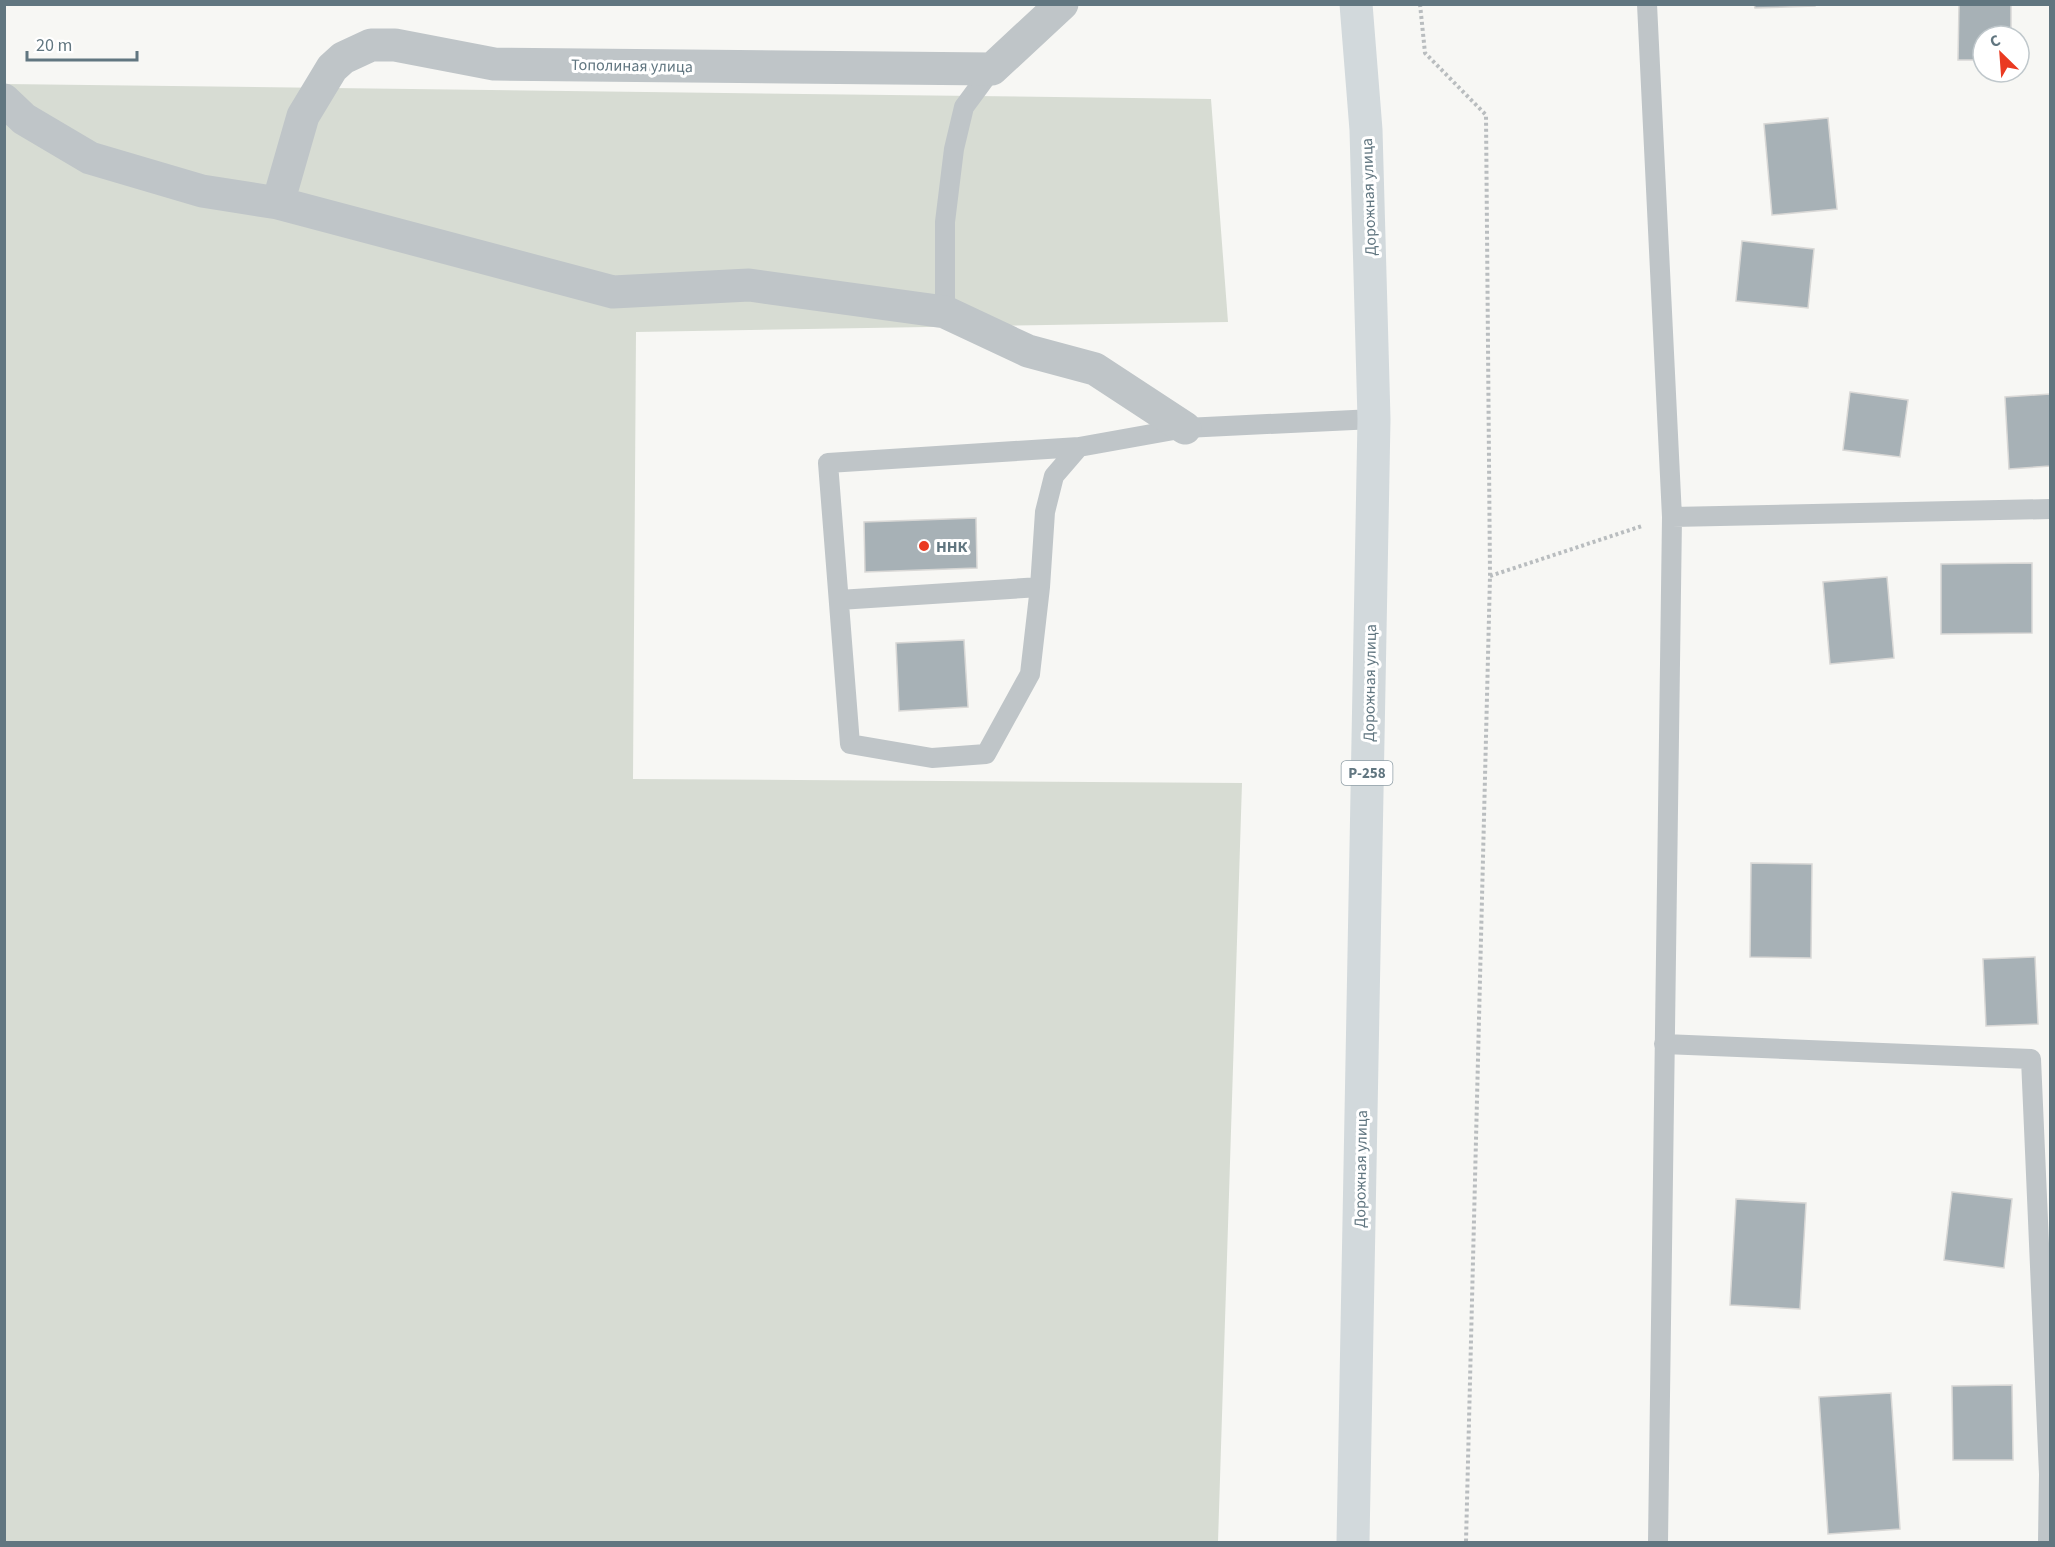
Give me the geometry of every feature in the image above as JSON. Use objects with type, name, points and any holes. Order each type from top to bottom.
[{"type":"highway","name":"Дорожная улица","points":[[1353,1542],[1374,419],[1366,130],[1356,4]]},
{"type":"street","points":[[992,69],[1062,4]]},
{"type":"street","name":"Тополиная улица","points":[[278,203],[303,116],[332,68],[344,58],[371,45],[394,45],[494,64],[992,69]]},
{"type":"street","points":[[4,100],[24,119],[90,158],[202,191],[278,203],[613,292],[749,285],[945,312],[1028,351],[1095,369],[1185,428]]},
{"type":"lane","points":[[1647,4],[1672,517],[1658,1542]]},
{"type":"lane","points":[[945,312],[945,222],[954,149],[964,106],[992,69]]},
{"type":"lane","points":[[1079,447],[1054,476],[1045,512],[1040,587],[1030,674],[986,754],[932,758],[850,744],[828,463],[1079,447],[1185,428],[1374,419]]},
{"type":"lane","points":[[1672,517],[2050,509]]},
{"type":"lane","points":[[838,600],[1040,587]]},
{"type":"lane","points":[[1664,1044],[2031,1059],[2049,1474],[2048,1542]]},
{"type":"path","points":[[1420,4],[1425,53],[1486,114],[1490,576],[1466,1542]]},
{"type":"path","points":[[1490,576],[1672,517]]},
{"type":"shaded area","points":[[5,84],[1211,99],[1228,322],[636,332],[633,779],[1242,783],[1218,1542],[5,1542]]},
{"type":"building","points":[[1754,4],[1815,4],[1815,6],[1755,8]]},
{"type":"building","points":[[1959,4],[2011,4],[2011,24],[1971,24],[1971,60],[1958,60]]},
{"type":"building","points":[[1828,118],[1837,209],[1772,215],[1764,124]]},
{"type":"building","points":[[1742,241],[1814,249],[1808,308],[1736,301]]},
{"type":"building","points":[[1850,392],[1908,400],[1900,457],[1843,450]]},
{"type":"building","points":[[2050,394],[2050,466],[2009,469],[2005,397]]},
{"type":"building","points":[[976,518],[977,568],[865,572],[864,522]]},
{"type":"building","points":[[2032,563],[2032,633],[1941,634],[1941,564]]},
{"type":"building","points":[[1887,577],[1894,658],[1830,664],[1823,582]]},
{"type":"building","points":[[964,640],[968,707],[899,711],[896,643]]},
{"type":"building","points":[[1751,863],[1812,864],[1811,958],[1750,957]]},
{"type":"building","points":[[2035,957],[2038,1024],[1986,1026],[1983,959]]},
{"type":"building","points":[[1952,1192],[2012,1199],[2004,1268],[1944,1260]]},
{"type":"building","points":[[1736,1199],[1806,1203],[1800,1309],[1730,1305]]},
{"type":"building","points":[[2012,1385],[2013,1460],[1953,1460],[1952,1386]]},
{"type":"building","points":[[1891,1393],[1900,1529],[1828,1534],[1819,1397]]},
{"type":"place","name":"ННК","points":[[924,546]]}]
